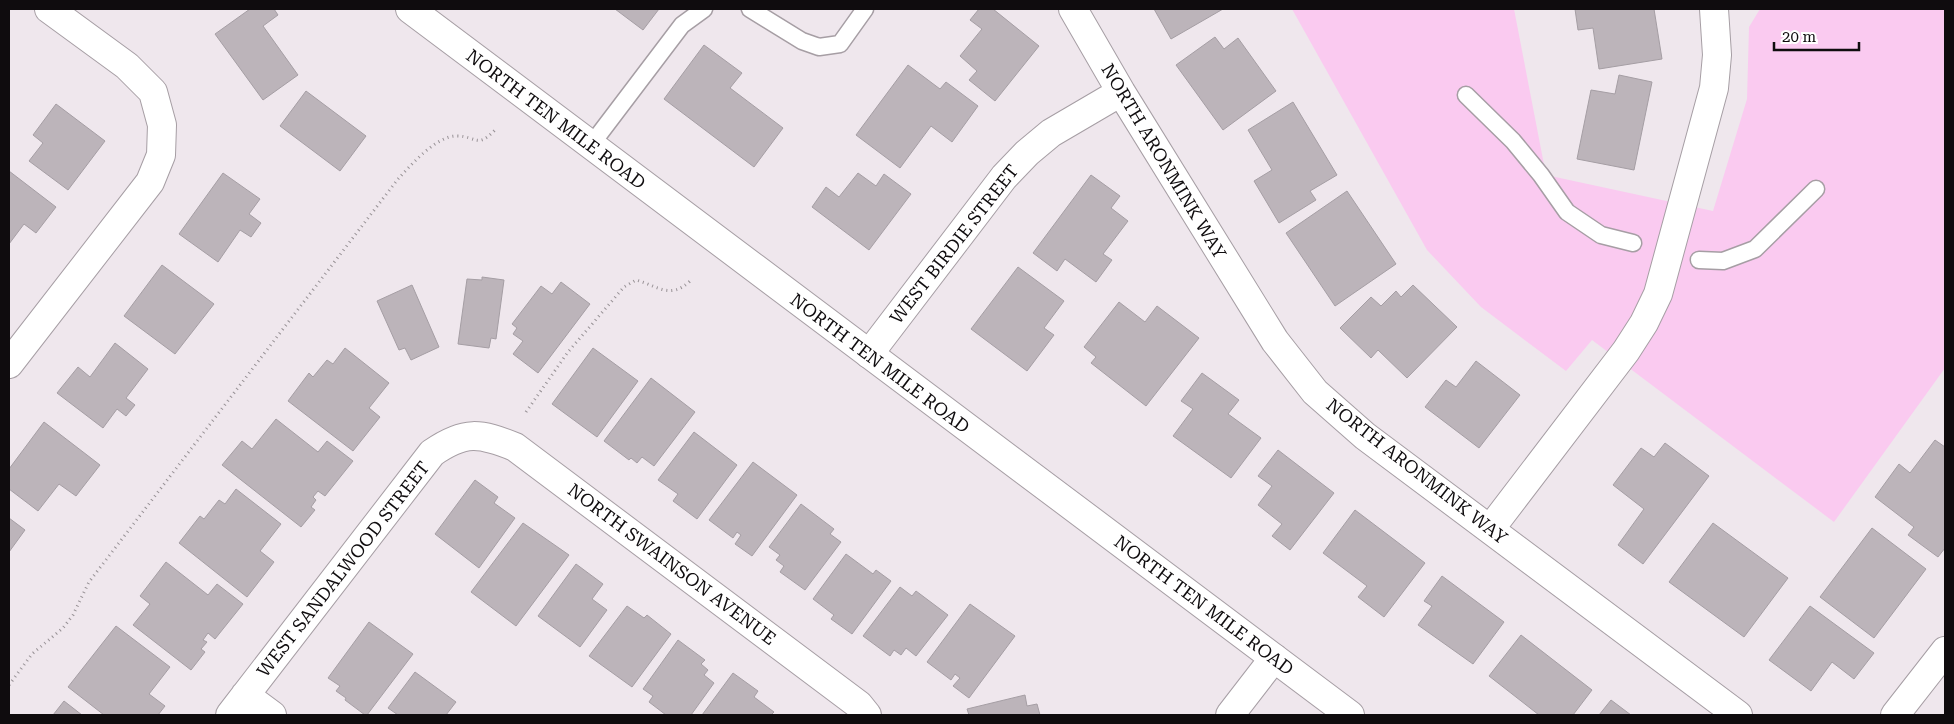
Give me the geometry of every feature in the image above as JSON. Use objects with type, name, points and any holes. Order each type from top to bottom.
[{"type":"street","points":[[9,364],[150,182],[161,154],[162,125],[153,92],[128,66],[49,9]]},
{"type":"street","name":"NORTH TEN MILE ROAD","points":[[410,9],[1350,715]]},
{"type":"street","name":"NORTH ARONMINK WAY","points":[[1073,9],[1121,92],[1275,341],[1294,368],[1321,398],[1365,436],[1491,528],[1738,715]]},
{"type":"street","points":[[1491,528],[1626,351],[1644,323],[1658,294],[1714,88],[1717,55],[1714,9]]},
{"type":"street","name":"WEST BIRDIE STREET","points":[[869,354],[1004,177],[1026,153],[1051,134],[1121,92]]},
{"type":"street","name":"WEST SANDALWOOD STREET","points":[[238,705],[432,453],[448,443],[466,436]]},
{"type":"street","name":"NORTH SWAINSON AVENUE","points":[[466,436],[489,437],[515,447],[859,705],[867,715]]},
{"type":"street","points":[[1895,715],[1945,651]]},
{"type":"street","points":[[1230,715],[1274,658]]},
{"type":"street","points":[[238,705],[272,715]]},
{"type":"lane","points":[[590,145],[682,25],[704,9]]},
{"type":"lane","points":[[750,9],[802,41],[819,47],[840,44],[864,9]]},
{"type":"lane","points":[[1466,95],[1513,141],[1541,174],[1567,212],[1601,235],[1634,243]]},
{"type":"lane","points":[[1699,260],[1723,261],[1755,249],[1816,189]]},
{"type":"path","points":[[9,685],[32,654],[63,628],[73,615],[89,582],[398,179],[418,157],[440,142],[456,136],[475,141],[488,138],[495,130]]},
{"type":"path","points":[[526,412],[532,407],[568,352],[624,287],[636,280],[661,290],[673,291],[682,289],[690,281]]},
{"type":"shaded area","points":[[1292,9],[1514,9],[1546,175],[1713,211],[1747,99],[1749,27],[1760,9],[1945,9],[1945,368],[1834,522],[1592,340],[1566,371],[1481,307],[1427,250]]},
{"type":"building","points":[[250,9],[274,9],[278,15],[263,26],[298,75],[263,100],[215,34]]},
{"type":"building","points":[[615,9],[659,9],[643,30]]},
{"type":"building","points":[[979,9],[993,9],[1039,46],[995,101],[969,80],[977,71],[960,56],[982,29],[970,20]]},
{"type":"building","points":[[1154,9],[1223,9],[1171,39]]},
{"type":"building","points":[[1575,9],[1654,9],[1662,59],[1599,69],[1593,28],[1578,30]]},
{"type":"building","points":[[1215,37],[1224,49],[1238,38],[1276,91],[1223,130],[1176,65]]},
{"type":"building","points":[[704,45],[742,73],[730,88],[783,128],[754,167],[664,99]]},
{"type":"building","points":[[908,65],[940,89],[946,82],[978,106],[952,142],[931,126],[900,168],[856,135]]},
{"type":"building","points":[[1619,75],[1652,82],[1634,170],[1577,159],[1591,90],[1615,94]]},
{"type":"building","points":[[306,91],[366,136],[340,171],[280,126]]},
{"type":"building","points":[[1293,102],[1337,175],[1310,191],[1316,200],[1279,223],[1254,181],[1272,170],[1248,130]]},
{"type":"building","points":[[56,104],[105,141],[68,190],[29,161],[43,143],[33,135]]},
{"type":"building","points":[[9,171],[56,207],[36,233],[24,224],[9,244]]},
{"type":"building","points":[[223,173],[260,199],[249,214],[261,223],[251,237],[240,230],[218,262],[179,234]]},
{"type":"building","points":[[858,173],[876,186],[884,174],[911,194],[869,250],[812,207],[826,187],[839,197]]},
{"type":"building","points":[[1091,175],[1120,196],[1111,208],[1128,221],[1103,254],[1112,260],[1096,282],[1065,259],[1057,271],[1033,253]]},
{"type":"building","points":[[1347,191],[1396,264],[1335,306],[1286,233]]},
{"type":"building","points":[[162,265],[214,304],[175,354],[124,316]]},
{"type":"building","points":[[1018,267],[1064,301],[1044,328],[1054,335],[1027,371],[971,329]]},
{"type":"building","points":[[482,277],[504,280],[496,339],[491,338],[489,348],[458,344],[467,279],[482,280]]},
{"type":"building","points":[[561,282],[590,304],[538,373],[513,354],[523,341],[513,334],[517,328],[512,324],[541,286],[552,294]]},
{"type":"building","points":[[412,285],[439,347],[411,360],[405,348],[399,350],[377,301]]},
{"type":"building","points":[[1413,285],[1457,327],[1407,378],[1378,350],[1371,358],[1340,328],[1371,297],[1381,306],[1396,291],[1401,297]]},
{"type":"building","points":[[1119,302],[1145,322],[1157,306],[1199,338],[1146,406],[1091,363],[1096,357],[1084,347]]},
{"type":"building","points":[[115,343],[148,369],[126,398],[135,405],[126,416],[117,409],[103,428],[57,393],[78,367],[90,377]]},
{"type":"building","points":[[345,348],[389,383],[369,408],[380,417],[353,451],[288,401],[309,373],[313,377],[327,360],[333,364]]},
{"type":"building","points":[[593,348],[638,381],[597,437],[552,404]]},
{"type":"building","points":[[1476,361],[1520,395],[1479,448],[1425,407],[1446,380],[1456,387]]},
{"type":"building","points":[[1202,373],[1239,400],[1228,414],[1261,438],[1231,478],[1173,436],[1193,409],[1181,401]]},
{"type":"building","points":[[651,378],[695,412],[654,466],[642,457],[637,463],[631,458],[629,460],[604,441]]},
{"type":"building","points":[[276,419],[318,452],[327,441],[353,461],[325,496],[318,491],[313,497],[316,500],[311,507],[315,510],[301,527],[222,465],[242,441],[252,449]]},
{"type":"building","points":[[44,422],[100,465],[76,496],[59,484],[38,511],[9,489],[9,469]]},
{"type":"building","points":[[694,432],[737,465],[697,519],[673,501],[678,494],[658,480]]},
{"type":"building","points":[[1935,440],[1945,447],[1945,548],[1938,557],[1908,535],[1914,527],[1875,497],[1899,464],[1910,473]]},
{"type":"building","points":[[1665,443],[1709,476],[1643,564],[1618,545],[1644,509],[1613,485],[1641,448],[1654,457]]},
{"type":"building","points":[[1278,450],[1334,493],[1290,550],[1272,536],[1282,524],[1258,505],[1272,486],[1258,476]]},
{"type":"building","points":[[753,462],[797,495],[752,556],[735,544],[741,535],[737,532],[733,538],[709,520]]},
{"type":"building","points":[[475,480],[498,497],[494,503],[515,518],[479,568],[435,534]]},
{"type":"building","points":[[236,489],[281,524],[260,551],[274,562],[247,597],[179,543],[200,516],[204,519],[219,500],[225,504]]},
{"type":"building","points":[[801,504],[834,529],[830,534],[841,542],[805,590],[780,572],[784,566],[776,560],[780,555],[769,547]]},
{"type":"building","points":[[1355,510],[1425,563],[1384,617],[1358,597],[1367,586],[1323,553]]},
{"type":"building","points":[[9,518],[25,530],[9,552]]},
{"type":"building","points":[[523,523],[569,555],[516,626],[471,592]]},
{"type":"building","points":[[1713,523],[1788,578],[1744,637],[1669,582]]},
{"type":"building","points":[[1872,528],[1926,569],[1874,638],[1820,597]]},
{"type":"building","points":[[846,554],[873,574],[876,570],[891,581],[852,634],[831,619],[834,615],[813,599]]},
{"type":"building","points":[[166,562],[208,595],[217,584],[243,604],[215,639],[208,633],[203,640],[207,642],[201,649],[205,652],[191,670],[133,625],[150,604],[140,596]]},
{"type":"building","points":[[576,564],[603,584],[592,599],[607,610],[580,647],[538,616]]},
{"type":"building","points":[[1442,576],[1504,622],[1473,664],[1418,625],[1432,606],[1424,601]]},
{"type":"building","points":[[900,587],[912,596],[916,591],[948,615],[916,656],[906,648],[901,655],[894,650],[890,656],[863,636]]},
{"type":"building","points":[[970,604],[1015,636],[969,698],[953,686],[960,678],[955,674],[951,680],[927,662]]},
{"type":"building","points":[[627,606],[644,618],[647,615],[671,634],[632,687],[589,656]]},
{"type":"building","points":[[1810,606],[1874,653],[1854,679],[1832,662],[1811,691],[1769,660]]},
{"type":"building","points":[[369,622],[413,654],[367,715],[365,715],[336,691],[340,686],[328,678]]},
{"type":"building","points":[[116,626],[170,667],[149,694],[165,706],[158,715],[104,715],[68,687]]},
{"type":"building","points":[[1521,635],[1592,690],[1573,715],[1539,715],[1489,676]]},
{"type":"building","points":[[678,640],[705,660],[701,664],[708,670],[704,675],[714,683],[691,715],[666,715],[649,702],[653,696],[643,689]]},
{"type":"building","points":[[415,672],[456,702],[446,715],[398,715],[388,708]]},
{"type":"building","points":[[733,673],[758,691],[754,697],[774,712],[771,715],[702,715]]},
{"type":"building","points":[[1025,695],[1027,706],[1037,704],[1040,715],[969,715],[967,709]]},
{"type":"building","points":[[1611,700],[1631,715],[1599,715]]},
{"type":"building","points":[[64,701],[82,715],[53,715]]}]
